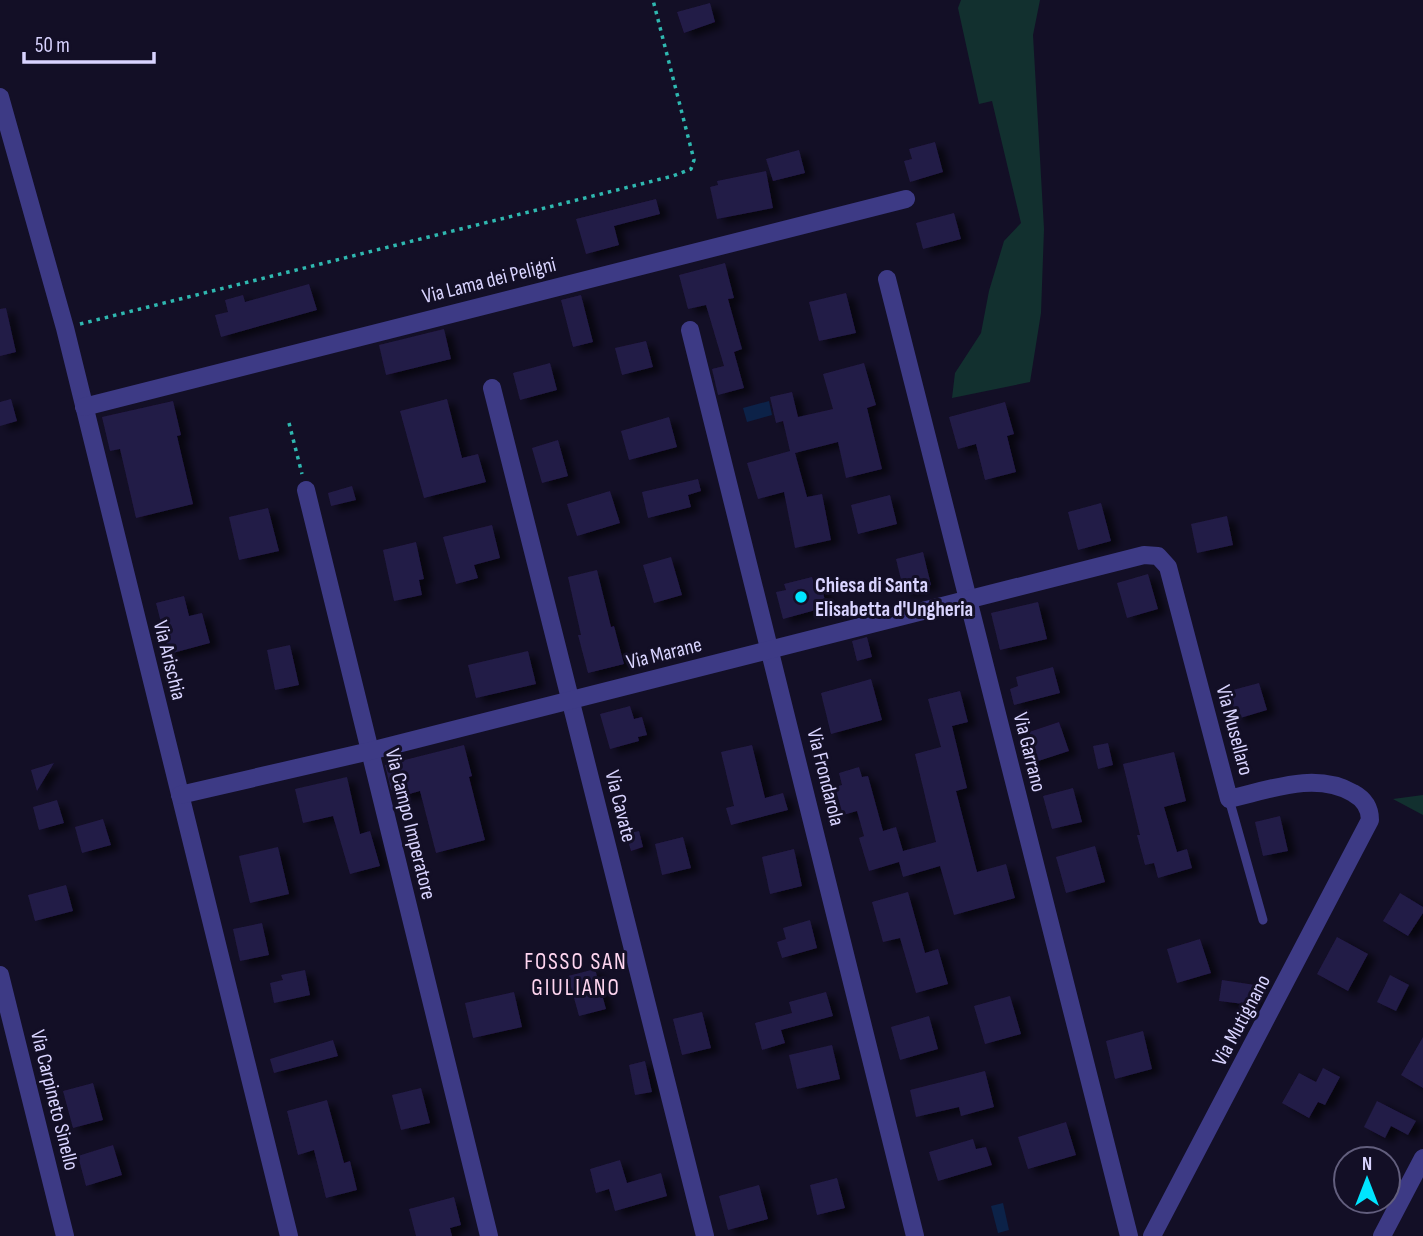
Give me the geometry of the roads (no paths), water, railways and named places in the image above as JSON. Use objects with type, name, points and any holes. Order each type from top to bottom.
[{"type":"street","name":"Via Arischia","points":[[0,96],[65,328],[289,1236]]},
{"type":"street","name":"Via Lama dei Peligni","points":[[84,407],[906,199]]},
{"type":"street","name":"Via Garrano","points":[[887,279],[1129,1236]]},
{"type":"street","name":"Via Frondarola","points":[[690,330],[915,1236]]},
{"type":"street","name":"Via Cavate","points":[[492,388],[705,1236]]},
{"type":"street","name":"Via Campo Imperatore","points":[[306,490],[489,1236]]},
{"type":"street","name":"Via Marane","points":[[180,795],[370,751],[1144,555],[1158,556]]},
{"type":"street","name":"Via Musellaro","points":[[1158,556],[1168,567],[1229,799],[1290,785],[1328,783],[1363,800],[1370,811],[1369,824]]},
{"type":"street","name":"Via Mutignano","points":[[1152,1236],[1369,824]]},
{"type":"street","name":"Via Carpineto Sinello","points":[[0,975],[65,1236]]},
{"type":"street","points":[[1382,1236],[1423,1158]]},
{"type":"lane","points":[[1229,799],[1263,920]]},
{"type":"water","points":[[769,401],[772,415],[747,422],[743,408]]},
{"type":"water","points":[[1003,1203],[1009,1230],[998,1233],[991,1206]]},
{"type":"place","name":"Chiesa di Santa Elisabetta d'Ungheria","points":[[801,597]]},
{"type":"district","name":"FOSSO SAN GIULIANO","points":[[576,974]]}]
